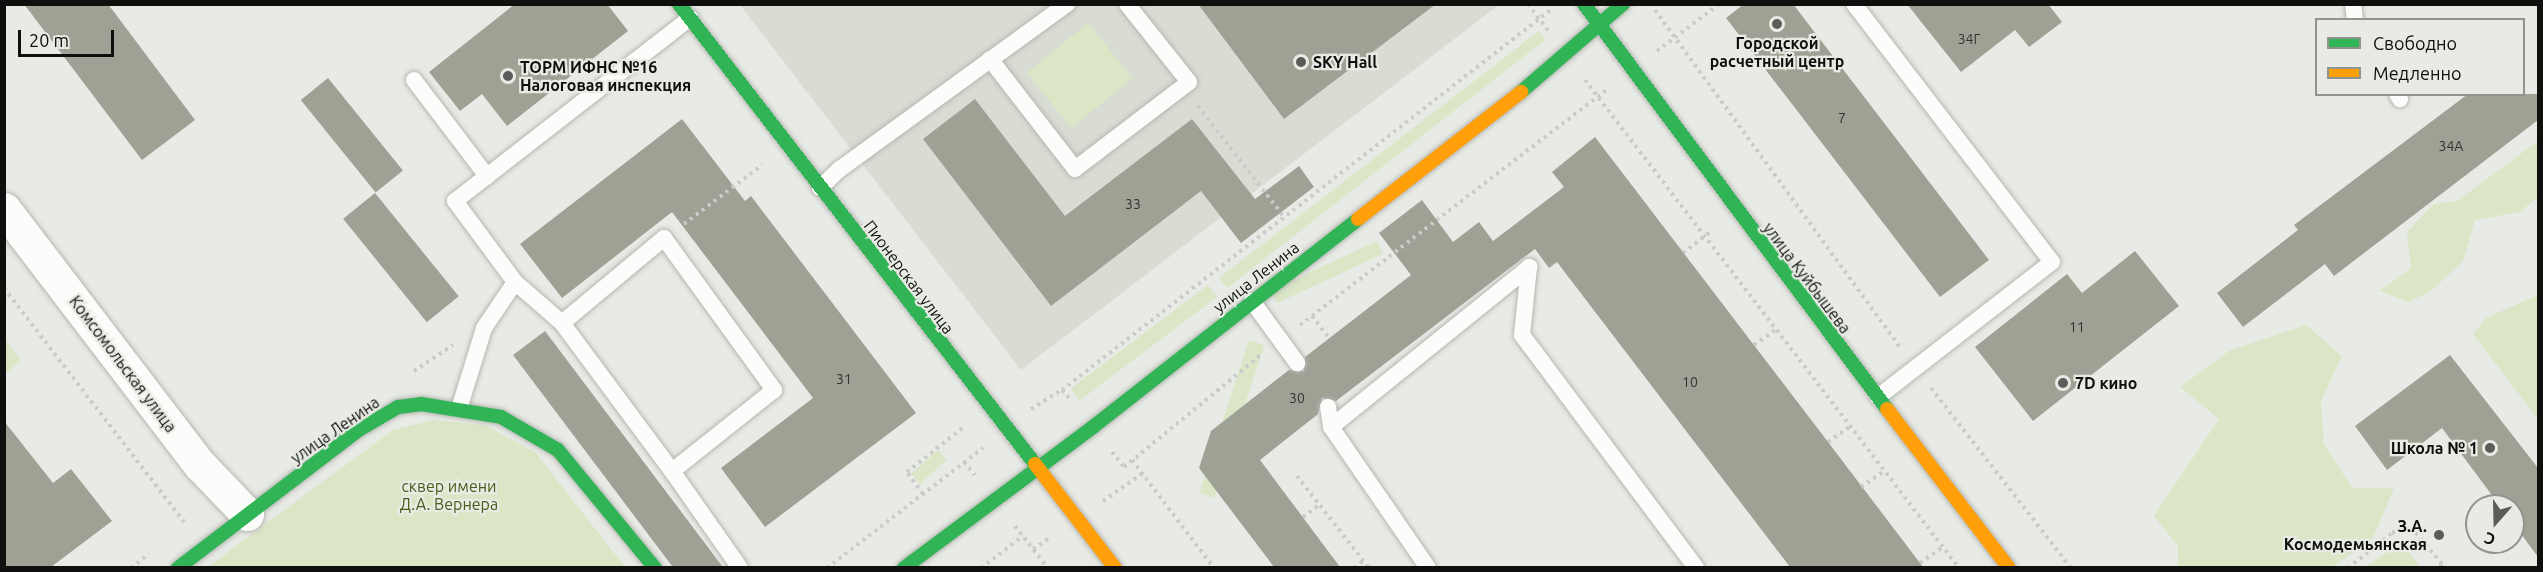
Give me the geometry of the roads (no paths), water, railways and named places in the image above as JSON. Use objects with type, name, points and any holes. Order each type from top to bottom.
[{"type":"street","name":"Пионерская улица","points":[[679,4],[1006,430],[1115,567]]},
{"type":"street","name":"улица Куйбышева","points":[[1584,4],[1634,69],[1736,212],[2009,567]]},
{"type":"street","name":"улица Ленина","points":[[904,567],[1038,468],[1565,57],[1598,23],[1623,4]]},
{"type":"street","name":"Комсомольская улица","points":[[4,209],[200,465],[247,514]]},
{"type":"street","name":"улица Ленина","points":[[178,567],[357,431],[398,407],[421,404],[501,417],[558,450],[655,567]]},
{"type":"lane","points":[[820,188],[840,169],[1067,4]]},
{"type":"lane","points":[[990,59],[1076,169],[1189,82],[1127,4]]},
{"type":"lane","points":[[1854,4],[2052,262],[1878,397]]},
{"type":"lane","points":[[690,18],[455,201],[515,282],[562,323],[740,567]]},
{"type":"lane","points":[[414,80],[487,176]]},
{"type":"lane","points":[[562,323],[664,238],[774,390],[672,471]]},
{"type":"lane","points":[[1331,428],[1529,267],[1522,335],[1696,567]]},
{"type":"lane","points":[[459,409],[484,328],[515,282]]},
{"type":"lane","points":[[1252,301],[1297,363]]},
{"type":"lane","points":[[1328,406],[1331,428],[1428,567]]},
{"type":"place","name":"Городской расчетный центр","points":[[1777,24]]},
{"type":"place","name":"SKY Hall","points":[[1301,62]]},
{"type":"place","name":"ТОРМ ИФНС №16 Налоговая инспекция","points":[[508,76]]},
{"type":"place","name":"7D кино","points":[[2063,383]]},
{"type":"place","name":"Школа № 1","points":[[2490,448]]},
{"type":"place","name":"З.А. Космодемьянская","points":[[2439,535]]},
{"type":"park label","name":"сквер имени Д.А. Вернера","points":[[449,495]]}]
